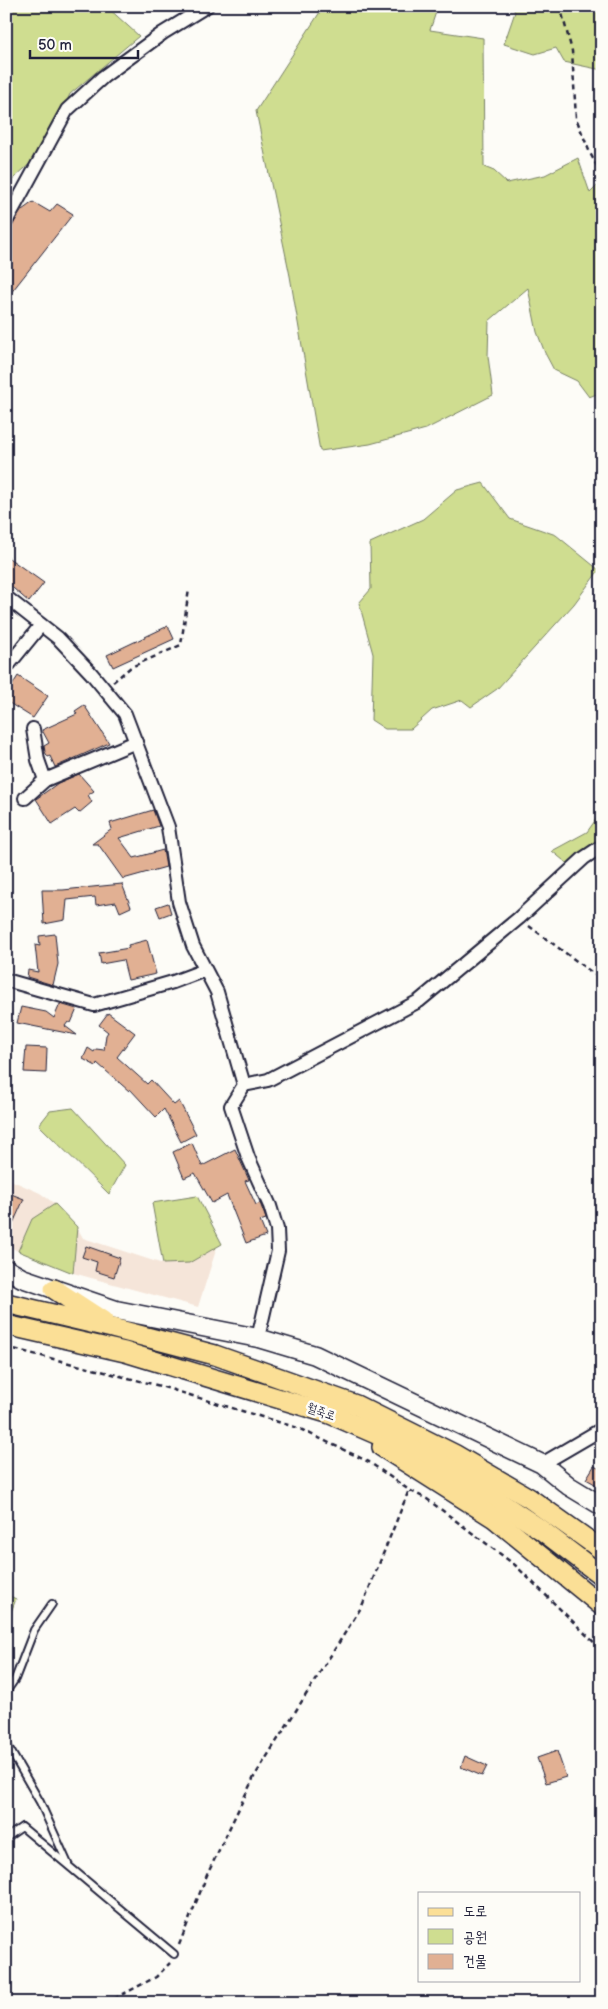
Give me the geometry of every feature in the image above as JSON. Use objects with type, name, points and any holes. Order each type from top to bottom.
[{"type":"main road","points":[[54,1289],[112,1328]]},
{"type":"main road","name":"월죽로","points":[[6,1303],[215,1355],[356,1405],[454,1454],[529,1498],[602,1550]]},
{"type":"main road","name":"월죽로","points":[[6,1324],[125,1352],[330,1414],[438,1461],[540,1529],[602,1576]]},
{"type":"main road","points":[[330,1414],[494,1518],[602,1606]]},
{"type":"street","points":[[6,222],[67,110],[103,77],[163,33],[207,6]]},
{"type":"street","points":[[6,597],[58,638],[125,714],[168,828],[179,902],[193,946],[217,992],[244,1085]]},
{"type":"street","points":[[6,668],[41,625]]},
{"type":"street","points":[[34,729],[38,760],[44,780]]},
{"type":"street","points":[[25,798],[44,780],[136,742]]},
{"type":"street","points":[[258,1338],[278,1251],[277,1229],[270,1206],[248,1157],[231,1106],[244,1085],[268,1080],[418,1001],[519,918],[584,858],[602,846]]},
{"type":"street","points":[[6,980],[94,1005],[173,982],[205,970]]},
{"type":"street","points":[[6,1268],[22,1278],[116,1310],[258,1338],[315,1355],[542,1464],[569,1486],[602,1506]]},
{"type":"street","points":[[542,1464],[602,1429]]},
{"type":"lane","points":[[6,1692],[15,1679],[34,1630],[52,1604]]},
{"type":"lane","points":[[6,1744],[40,1802],[68,1866]]},
{"type":"lane","points":[[6,1838],[22,1827],[174,1954]]},
{"type":"path","points":[[560,6],[572,51],[576,118],[590,153],[602,175]]},
{"type":"path","points":[[104,689],[131,667],[181,645],[189,589]]},
{"type":"path","points":[[519,918],[602,980]]},
{"type":"path","points":[[6,1346],[160,1386],[298,1428],[368,1462],[409,1490],[427,1499],[514,1565],[602,1650]]},
{"type":"path","points":[[106,2003],[156,1977],[171,1962],[207,1875],[254,1777],[362,1606],[409,1490]]},
{"type":"shaded area","points":[[6,1178],[40,1193],[55,1204],[32,1219],[18,1251],[6,1245]]},
{"type":"shaded area","points":[[77,1227],[83,1238],[163,1264],[189,1263],[217,1247],[198,1307],[73,1273]]},
{"type":"green space","points":[[6,6],[106,6],[139,36],[70,94],[45,150],[14,178],[6,194]]},
{"type":"green space","points":[[334,6],[438,6],[430,30],[483,38],[484,167],[494,171],[507,183],[545,175],[578,158],[590,193],[598,185],[602,191],[602,392],[589,397],[577,381],[554,370],[537,332],[528,288],[489,321],[488,356],[493,395],[426,429],[370,444],[320,451],[290,276],[256,111],[320,12]]},
{"type":"green space","points":[[512,6],[602,6],[602,70],[564,62],[556,48],[535,54],[504,44],[515,12]]},
{"type":"green space","points":[[483,483],[510,519],[556,535],[599,570],[574,604],[497,689],[471,707],[462,700],[432,710],[411,729],[385,729],[371,720],[373,654],[359,603],[371,589],[370,543],[423,519],[457,490]]},
{"type":"green space","points":[[602,811],[602,841],[569,865],[552,851],[587,832]]},
{"type":"green space","points":[[73,1108],[125,1165],[109,1194],[39,1125],[50,1111]]},
{"type":"green space","points":[[197,1196],[222,1244],[189,1263],[163,1264],[152,1203]]},
{"type":"green space","points":[[55,1204],[77,1227],[73,1273],[18,1251],[32,1219]]},
{"type":"green space","points":[[6,1594],[16,1599],[6,1625]]},
{"type":"building","points":[[33,202],[50,212],[57,204],[73,214],[6,299],[6,234],[22,210]]},
{"type":"building","points":[[6,556],[44,583],[29,602],[6,582]]},
{"type":"building","points":[[168,626],[174,639],[113,667],[107,655]]},
{"type":"building","points":[[18,676],[48,696],[33,718],[6,701],[6,695]]},
{"type":"building","points":[[84,705],[109,743],[55,767],[50,756],[48,757],[45,752],[44,746],[49,743],[42,730],[77,714],[75,711]]},
{"type":"building","points":[[79,774],[94,791],[88,795],[92,802],[79,813],[75,809],[52,824],[36,799],[58,783]]},
{"type":"building","points":[[153,810],[159,826],[119,838],[134,858],[163,850],[166,867],[123,879],[98,844],[92,844],[112,829],[110,823]]},
{"type":"building","points":[[122,884],[131,907],[120,912],[116,902],[96,905],[95,897],[67,900],[65,920],[44,924],[42,890],[63,890]]},
{"type":"building","points":[[168,903],[171,913],[160,917],[156,907]]},
{"type":"building","points":[[55,934],[58,964],[53,985],[27,977],[28,970],[38,972],[35,945],[40,946],[39,936]]},
{"type":"building","points":[[147,940],[156,974],[128,980],[123,960],[101,964],[99,953],[129,948],[128,945]]},
{"type":"building","points":[[60,1004],[77,1009],[71,1023],[68,1022],[65,1026],[77,1035],[17,1023],[21,1007],[46,1012],[54,1018]]},
{"type":"building","points":[[108,1013],[135,1033],[117,1057],[147,1084],[151,1080],[174,1105],[179,1101],[196,1134],[181,1142],[164,1109],[156,1117],[130,1089],[129,1091],[97,1063],[96,1066],[83,1059],[88,1048],[94,1052],[96,1049],[104,1050],[108,1032],[99,1025]]},
{"type":"building","points":[[26,1047],[47,1048],[46,1073],[24,1072]]},
{"type":"building","points":[[192,1143],[202,1166],[235,1149],[249,1180],[245,1181],[256,1205],[260,1203],[265,1216],[266,1219],[260,1221],[266,1236],[246,1243],[227,1195],[212,1203],[195,1173],[184,1178],[173,1152]]},
{"type":"building","points":[[6,1192],[24,1199],[6,1239]]},
{"type":"building","points":[[86,1246],[120,1258],[114,1277],[95,1271],[97,1262],[82,1257]]},
{"type":"building","points":[[594,1466],[602,1470],[602,1488],[586,1479]]},
{"type":"building","points":[[557,1751],[566,1777],[546,1783],[537,1758]]},
{"type":"building","points":[[465,1756],[487,1766],[482,1776],[461,1767]]}]
